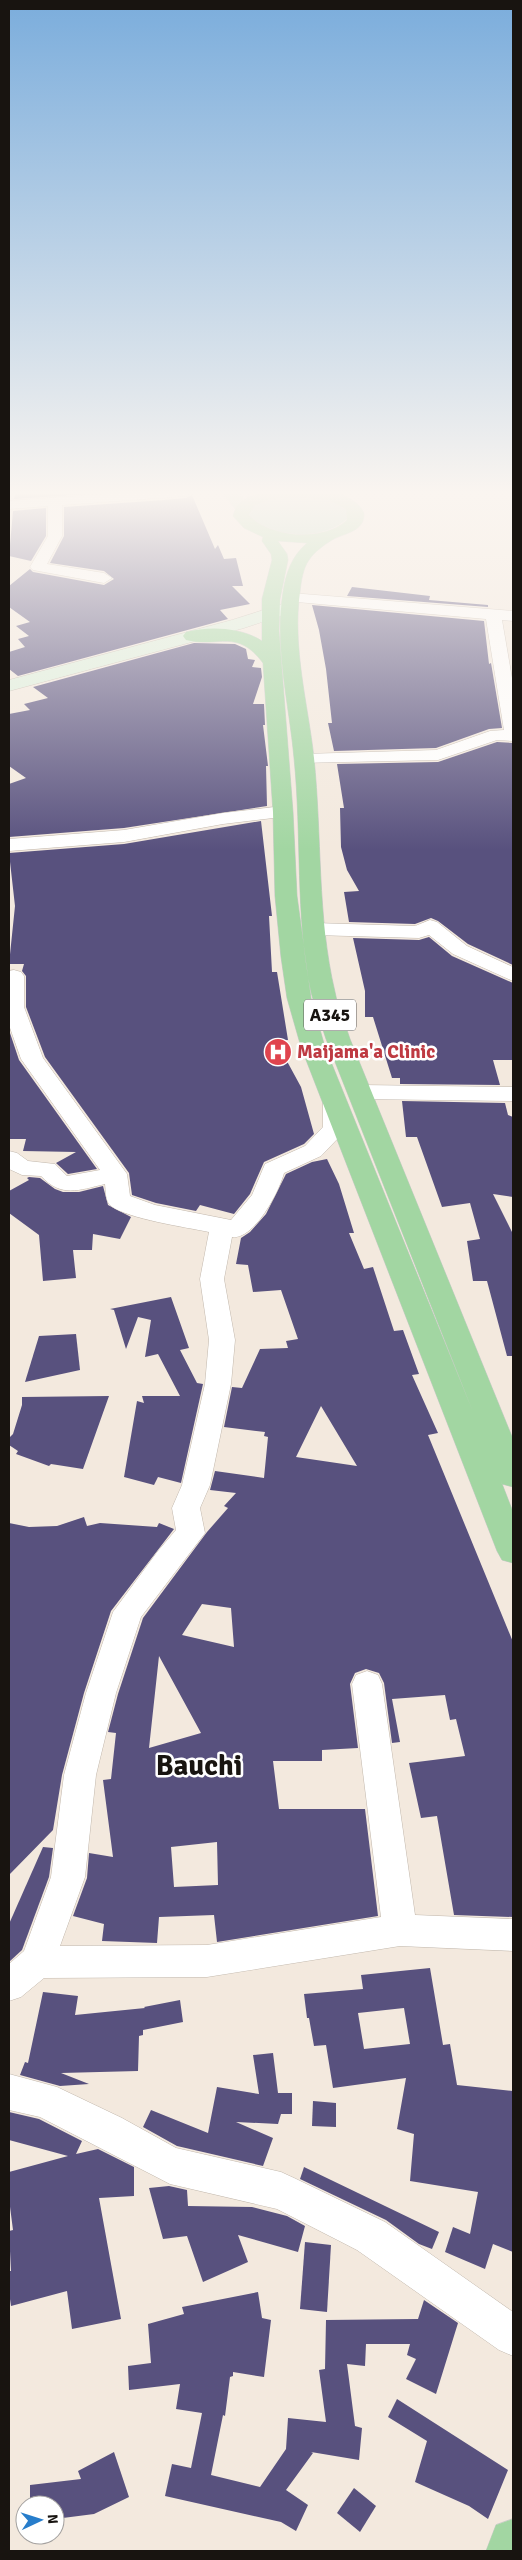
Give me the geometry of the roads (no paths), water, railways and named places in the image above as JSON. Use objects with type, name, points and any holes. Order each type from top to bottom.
[{"type":"highway","name":"A345","points":[[279,611],[273,664],[283,812],[286,896],[292,957],[299,998],[313,1048],[513,1551]]},
{"type":"highway","name":"A345","points":[[282,611],[291,648],[304,759],[314,929],[324,992],[338,1039],[513,1476]]},
{"type":"highway","points":[[192,636],[226,635],[254,641],[263,648],[273,664]]},
{"type":"highway","points":[[509,2551],[513,2542]]},
{"type":"main road","points":[[9,677],[247,611]]},
{"type":"main road","points":[[9,686],[192,636],[259,611]]},
{"type":"street","points":[[439,611],[513,616]]},
{"type":"street","points":[[304,759],[438,756],[496,736],[513,734],[493,614]]},
{"type":"street","points":[[9,845],[32,840],[122,836],[252,814],[283,812]]},
{"type":"street","points":[[314,929],[419,932],[430,926],[460,950],[513,975]]},
{"type":"street","points":[[14,976],[12,1007],[32,1059],[114,1174],[119,1200],[149,1212],[234,1230],[251,1214],[270,1184],[273,1170],[313,1151],[334,1130],[334,1099]]},
{"type":"street","points":[[360,1092],[513,1094]]},
{"type":"street","points":[[9,1158],[22,1168],[47,1168],[60,1182],[70,1184],[114,1174]]},
{"type":"street","points":[[9,1985],[37,1962],[68,1877],[80,1775],[101,1693],[128,1612],[168,1558],[191,1533],[186,1508],[196,1485],[203,1458],[218,1384],[222,1340],[212,1279],[222,1226]]},
{"type":"street","points":[[367,1684],[400,1930]]},
{"type":"street","points":[[37,1962],[206,1961],[400,1930],[513,1935]]},
{"type":"street","points":[[9,2092],[44,2100],[109,2131],[170,2166],[281,2191],[371,2236],[513,2336]]},
{"type":"place","name":"Maijama'a Clinic","points":[[278,1052]]},
{"type":"district","name":"Bauchi","points":[[199,1765]]}]
